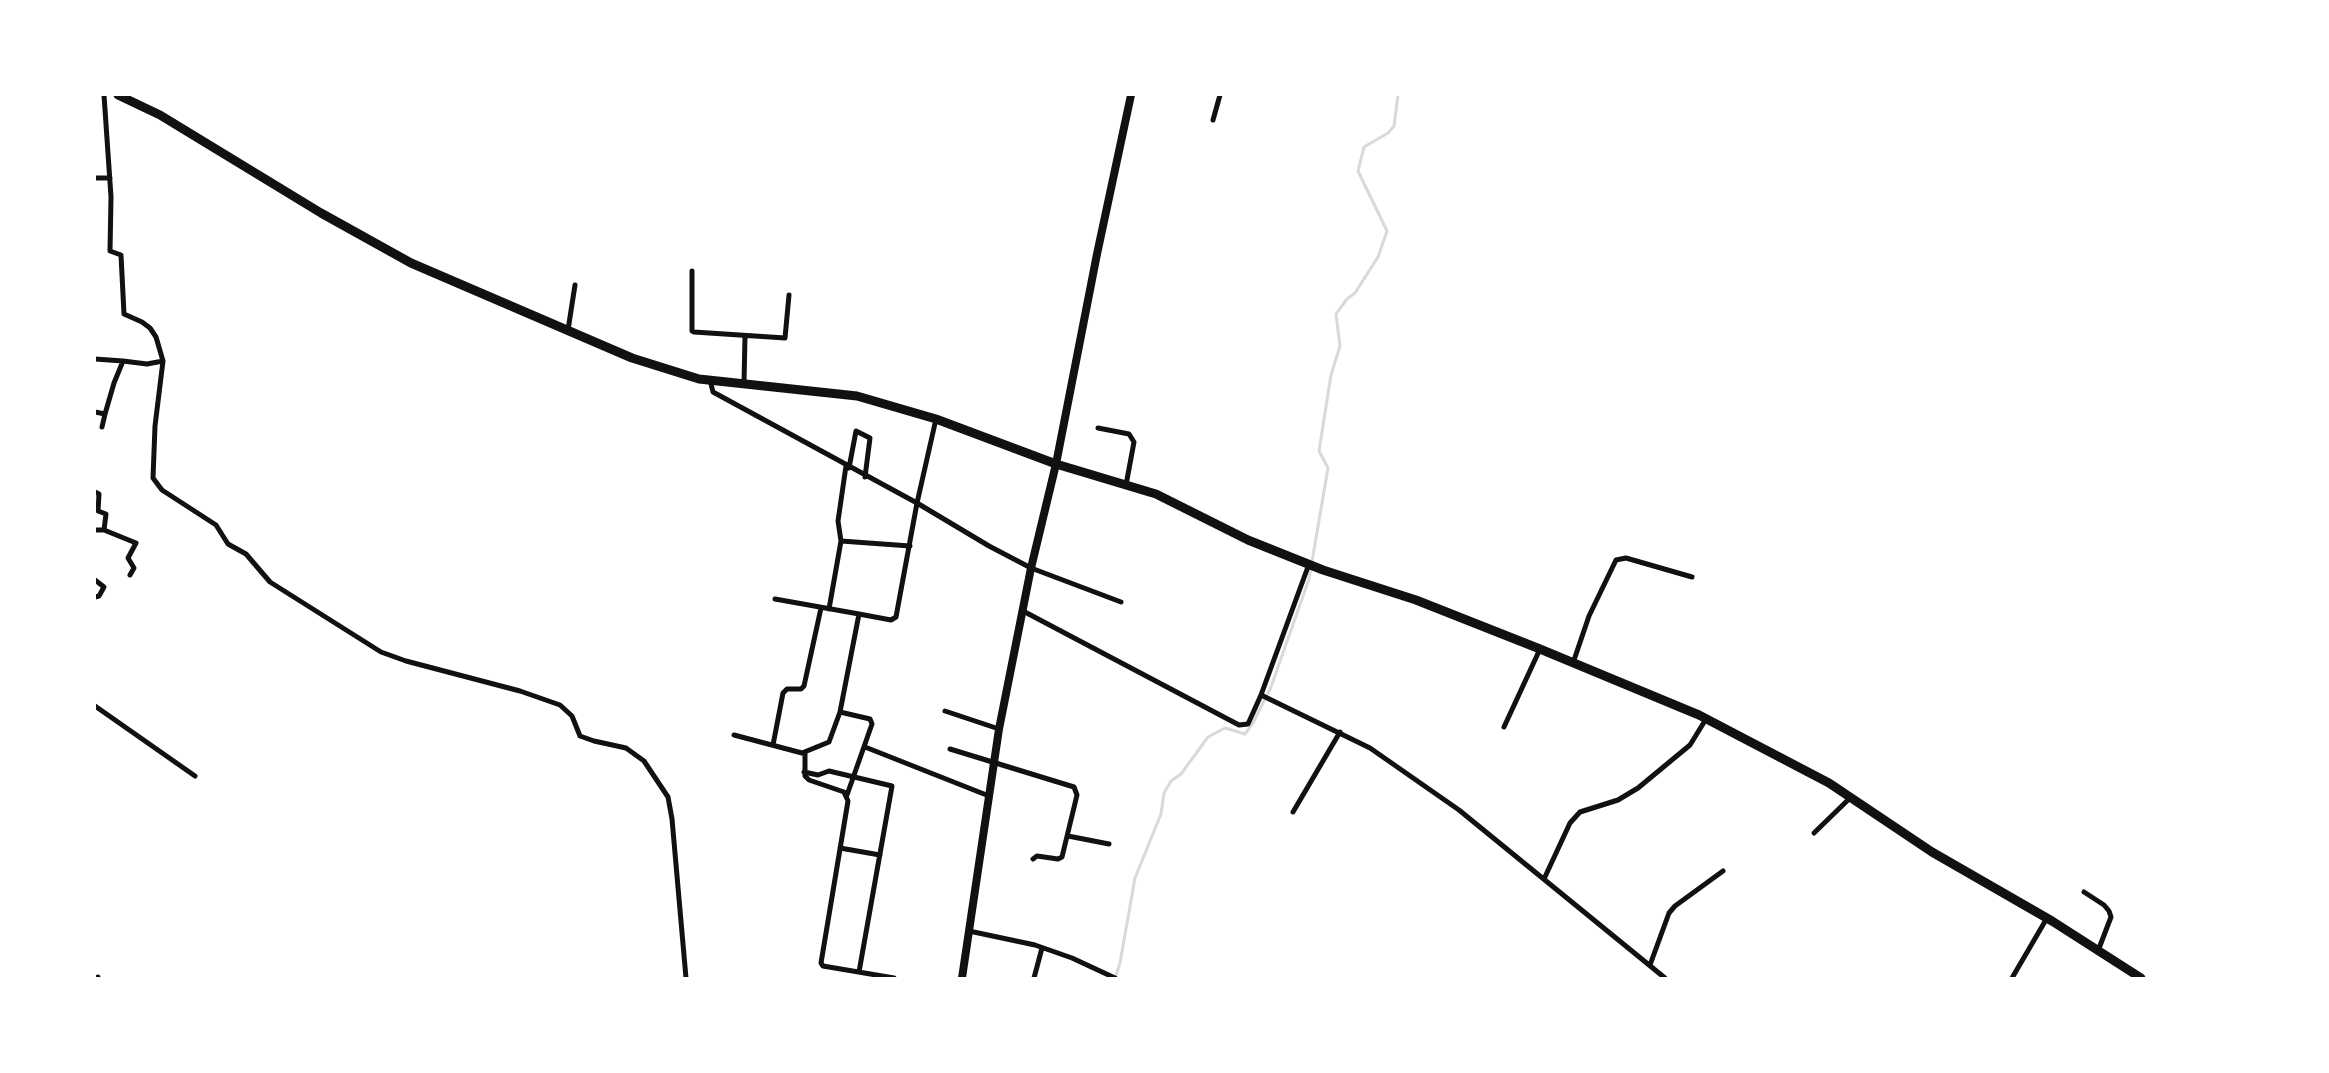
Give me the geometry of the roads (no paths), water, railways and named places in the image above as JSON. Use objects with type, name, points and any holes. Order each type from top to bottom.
[{"type":"main road","points":[[118,95],[160,115],[321,213],[410,263],[632,358],[699,379],[858,396],[936,419],[1056,464],[1156,494],[1248,540],[1309,564],[1416,600],[1540,649],[1706,719],[1829,784],[1932,852],[2047,918],[2141,978]]},
{"type":"street","points":[[104,95],[110,178],[110,251],[121,255],[124,314],[150,328],[156,337],[163,361],[155,426],[153,478],[162,490],[216,525],[228,544],[246,554],[270,582],[382,652],[406,661],[520,691],[560,705],[572,716],[580,736],[594,742],[626,748],[644,761],[668,797],[672,819],[686,978]]},
{"type":"street","points":[[962,978],[999,729],[1031,568],[1056,464],[1097,254],[1131,95]]},
{"type":"street","points":[[1213,120],[1220,95]]},
{"type":"street","points":[[95,178],[110,178]]},
{"type":"street","points":[[692,271],[693,332],[785,338],[789,295]]},
{"type":"street","points":[[568,330],[575,285]]},
{"type":"street","points":[[744,336],[744,383]]},
{"type":"street","points":[[95,359],[147,364],[163,361]]},
{"type":"street","points":[[102,427],[114,382],[123,361]]},
{"type":"street","points":[[710,380],[713,392],[917,504],[989,546],[1031,568],[1121,602]]},
{"type":"street","points":[[95,412],[105,414]]},
{"type":"street","points":[[775,599],[891,620],[896,617],[917,504],[936,419]]},
{"type":"street","points":[[1098,428],[1129,434],[1134,442],[1126,485]]},
{"type":"street","points":[[830,609],[841,541],[838,521],[856,431],[870,438],[865,477]]},
{"type":"street","points":[[95,492],[99,494],[98,511],[106,514],[104,530]]},
{"type":"street","points":[[95,530],[104,530],[136,544],[128,558],[134,568],[130,576]]},
{"type":"street","points":[[841,541],[910,546]]},
{"type":"street","points":[[1573,663],[1589,616],[1616,560],[1626,558],[1692,577]]},
{"type":"street","points":[[1023,611],[1239,725],[1248,724],[1261,695],[1309,564]]},
{"type":"street","points":[[95,580],[104,586],[99,596],[95,597]]},
{"type":"street","points":[[773,745],[783,693],[787,689],[801,690],[804,686],[821,608]]},
{"type":"street","points":[[734,735],[805,752],[829,742],[840,712],[859,614]]},
{"type":"street","points":[[1504,727],[1540,649]]},
{"type":"street","points":[[1261,695],[1370,748],[1459,810],[1665,978]]},
{"type":"street","points":[[95,706],[196,776]]},
{"type":"street","points":[[945,711],[999,729]]},
{"type":"street","points":[[840,712],[870,718],[872,724],[847,795],[848,801],[820,963],[823,966],[894,978]]},
{"type":"street","points":[[1544,879],[1570,823],[1580,812],[1618,800],[1638,788],[1690,745],[1706,719]]},
{"type":"street","points":[[1293,812],[1340,732]]},
{"type":"street","points":[[865,747],[989,796]]},
{"type":"street","points":[[950,749],[1074,788],[1077,795],[1068,836],[1060,858],[1037,856],[1033,858]]},
{"type":"street","points":[[805,752],[804,772],[809,780],[844,792],[847,795]]},
{"type":"street","points":[[804,772],[818,775],[829,771],[892,786],[859,972]]},
{"type":"street","points":[[1814,833],[1850,798]]},
{"type":"street","points":[[1068,836],[1109,844]]},
{"type":"street","points":[[840,848],[880,855]]},
{"type":"street","points":[[1650,965],[1669,913],[1675,906],[1723,871]]},
{"type":"street","points":[[2084,892],[2104,906],[2109,911],[2111,917],[2098,951]]},
{"type":"street","points":[[2012,978],[2047,918]]},
{"type":"street","points":[[969,931],[1042,948],[1072,958],[1115,978]]},
{"type":"street","points":[[1034,978],[1042,948]]},
{"type":"waterway","points":[[1115,978],[1120,963],[1135,878],[1161,814],[1164,793],[1171,781],[1181,774],[1208,737],[1225,728],[1245,734],[1253,723],[1271,687],[1309,579],[1328,468],[1319,451],[1331,375],[1340,346],[1336,314],[1347,299],[1355,293],[1378,257],[1387,231],[1358,171],[1364,147],[1388,133],[1394,126],[1398,95]]}]
